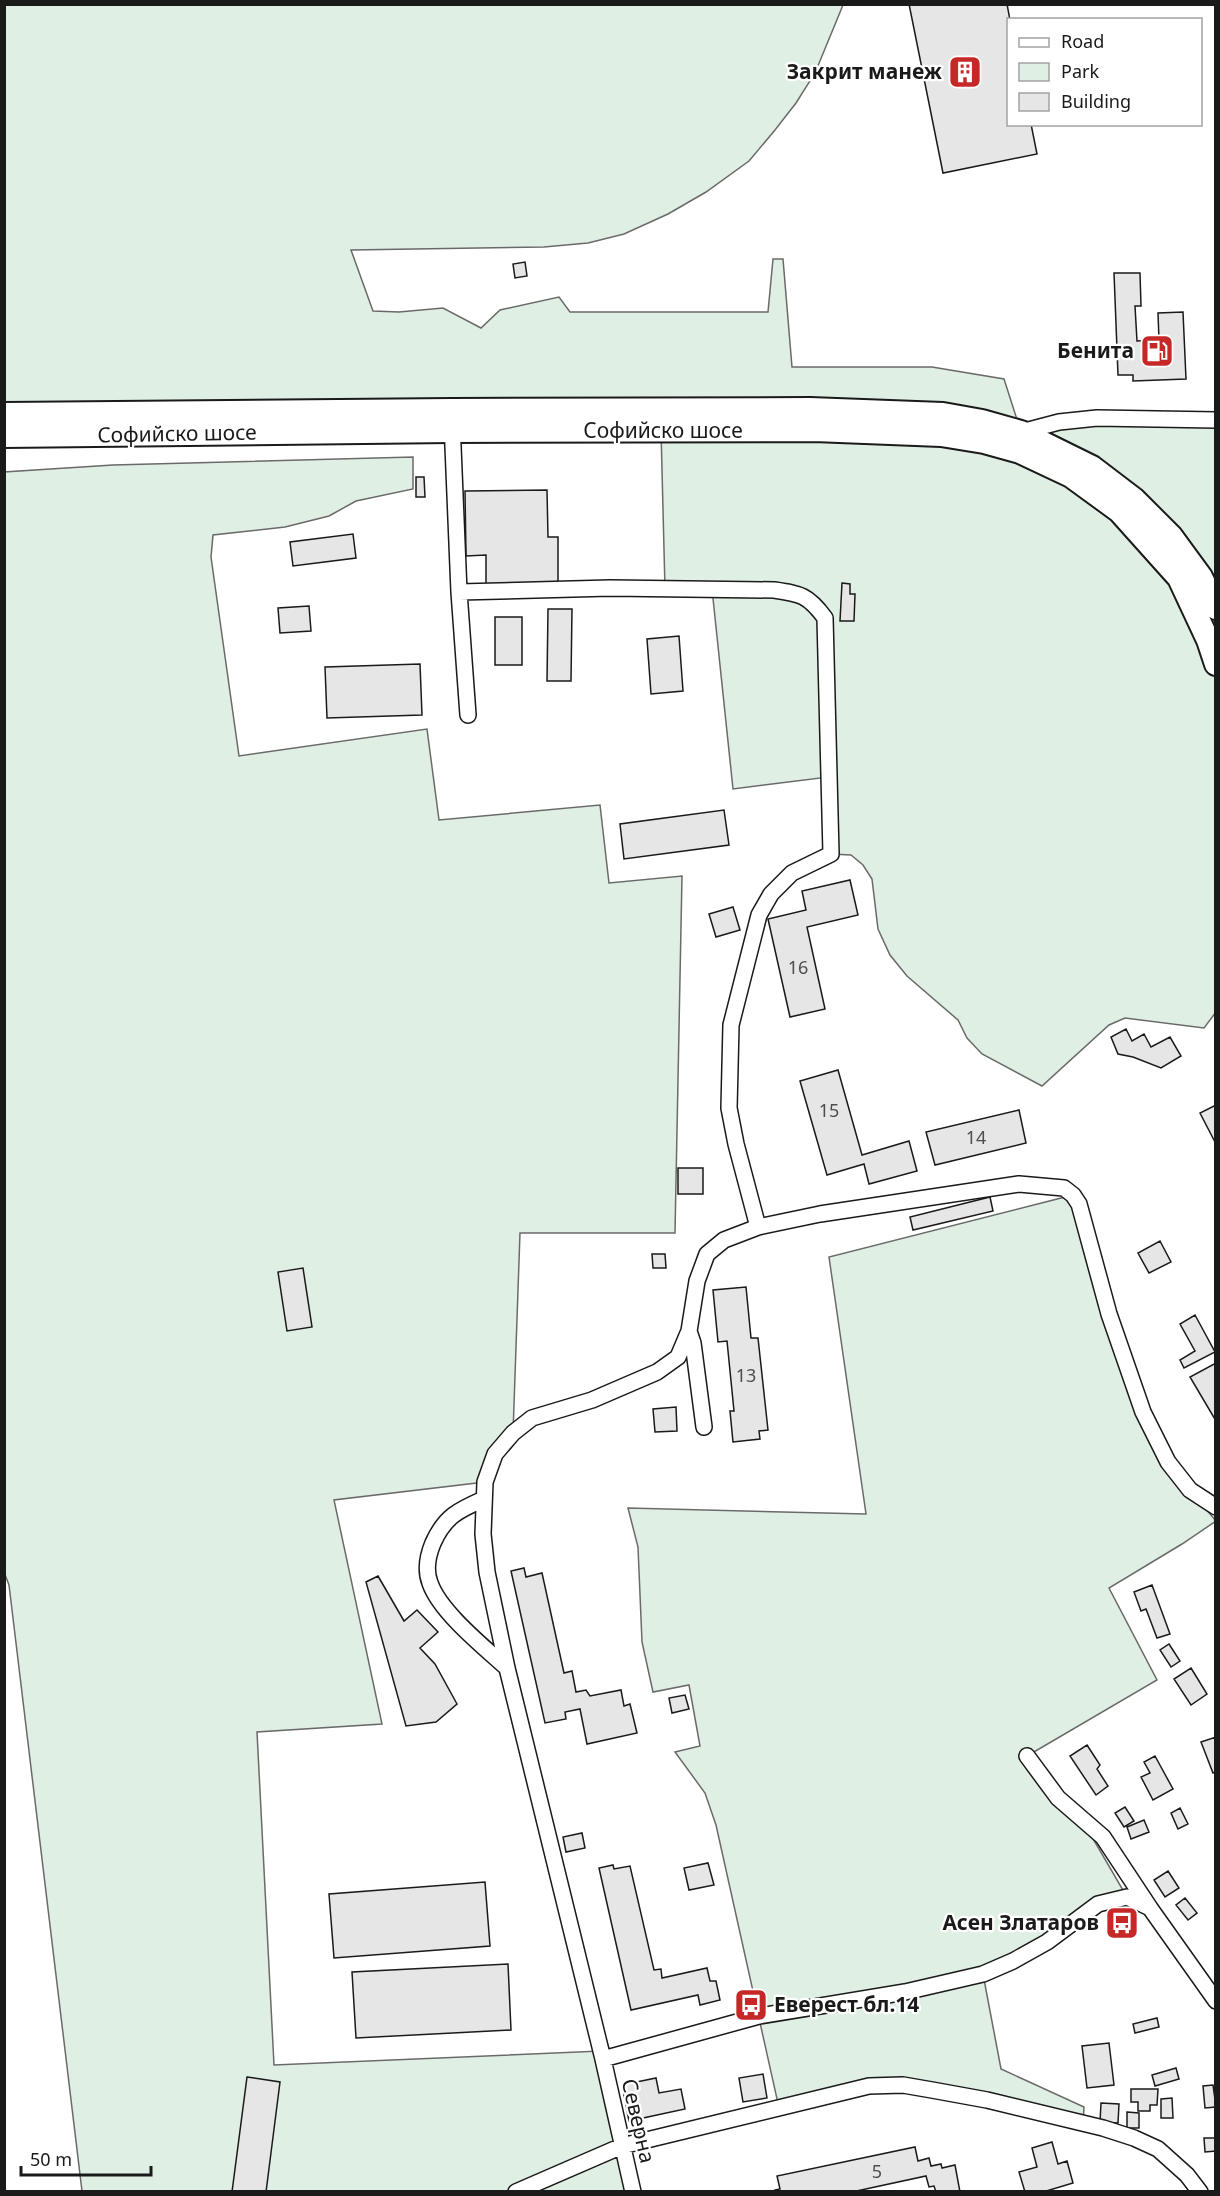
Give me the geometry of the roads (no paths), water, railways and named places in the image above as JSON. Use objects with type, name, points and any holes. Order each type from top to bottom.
[{"type":"main road","name":"Софийско шосе","points":[[4,436],[810,409],[943,414],[982,421],[1020,432],[1092,466],[1134,499],[1171,536],[1201,578],[1215,608]]},
{"type":"main road","name":"Софийско шосе","points":[[4,414],[452,420],[940,435],[984,442],[1020,452],[1071,476],[1119,511],[1179,578],[1209,640],[1215,664]]},
{"type":"street","points":[[1020,432],[1059,422],[1097,418],[1215,420]]},
{"type":"street","points":[[452,420],[459,592],[468,715]]},
{"type":"street","points":[[459,592],[610,588],[774,590],[799,593],[816,605],[825,618],[831,854],[792,873],[771,894],[759,915],[731,1025],[729,1108],[758,1227]]},
{"type":"street","points":[[704,1427],[693,1342],[689,1331],[697,1281],[707,1254],[724,1240],[758,1227],[820,1214],[1019,1184],[1064,1188],[1079,1204],[1109,1314],[1143,1412],[1168,1462],[1190,1490],[1215,1507]]},
{"type":"street","name":"Северна","points":[[633,2192],[603,2059],[507,1668],[487,1572],[483,1534],[485,1482],[495,1454],[513,1433],[532,1418],[592,1400],[657,1372],[678,1357],[689,1331]]},
{"type":"street","points":[[484,1499],[453,1514],[439,1530],[427,1556],[430,1583],[447,1611],[507,1668]]},
{"type":"street","points":[[1027,1756],[1058,1798],[1103,1837],[1215,2001]]},
{"type":"street","points":[[603,2059],[759,2016],[905,1992],[983,1974],[1047,1942],[1098,1904],[1127,1897],[1150,1908]]},
{"type":"street","points":[[516,2192],[622,2146],[858,2089],[903,2085],[987,2100],[1134,2138],[1158,2149],[1187,2175],[1200,2192]]},
{"type":"place","name":"Закрит манеж","points":[[965,72]]},
{"type":"place","name":"Бенита","points":[[1157,351]]},
{"type":"place","name":"Асен Златаров","points":[[1122,1923]]},
{"type":"place","name":"Еверест бл.14","points":[[751,2005]]}]
